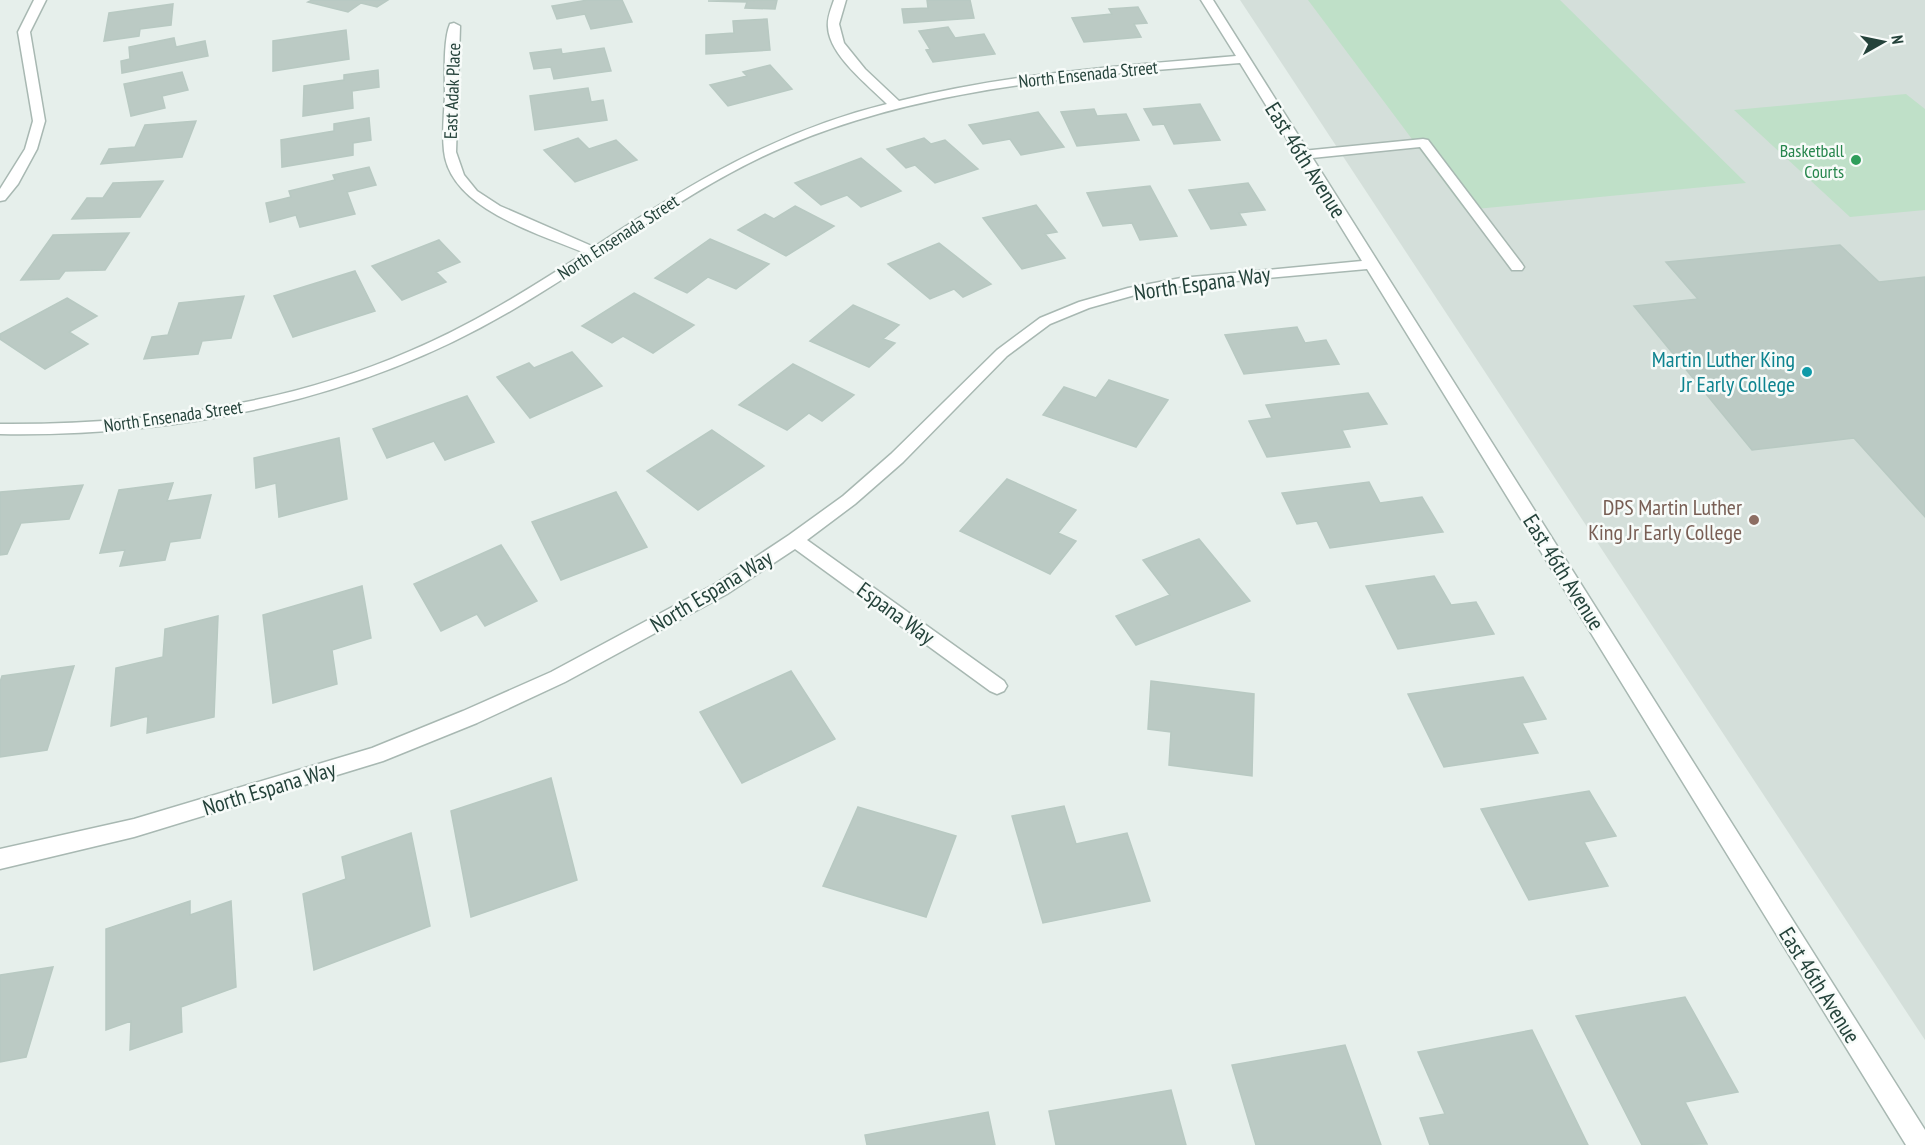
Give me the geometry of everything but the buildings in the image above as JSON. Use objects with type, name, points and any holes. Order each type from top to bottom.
[{"type":"street","points":[[0,197],[11,184],[30,149],[39,121],[28,69],[24,32],[40,0]]},
{"type":"street","points":[[840,0],[834,16],[834,31],[841,47],[896,105]]},
{"type":"street","name":"East 46th Avenue","points":[[1207,0],[1920,1145]]},
{"type":"street","name":"East Adak Place","points":[[454,26],[450,152],[458,175],[472,194],[495,209],[596,252]]},
{"type":"street","name":"North Ensenada Street","points":[[0,429],[47,431],[116,426],[233,408],[320,388],[379,369],[428,348],[526,296],[596,252],[650,214],[761,152],[818,128],[896,105],[996,83],[1243,59]]},
{"type":"street","points":[[1302,155],[1423,143],[1517,267]]},
{"type":"street","name":"North Espana Way","points":[[0,859],[134,828],[376,755],[470,717],[558,677],[721,589],[795,540],[849,500],[897,458],[1002,353],[1045,321],[1084,305],[1133,291],[1181,282],[1371,264]]},
{"type":"street","name":"Espana Way","points":[[795,540],[997,687]]},
{"type":"shaded area","name":"DPS Martin Luther King Jr Early College","points":[[1240,0],[1925,0],[1925,1040]]},
{"type":"green space","points":[[1308,0],[1560,0],[1746,183],[1465,210]]},
{"type":"green space","name":"Basketball Courts","points":[[1906,94],[1925,109],[1925,210],[1850,217],[1734,110]]},
{"type":"place","name":"Basketball Courts","points":[[1856,160]]},
{"type":"place","name":"Martin Luther King Jr Early College","points":[[1807,372]]},
{"type":"place","name":"DPS Martin Luther King Jr Early College","points":[[1754,520]]}]
